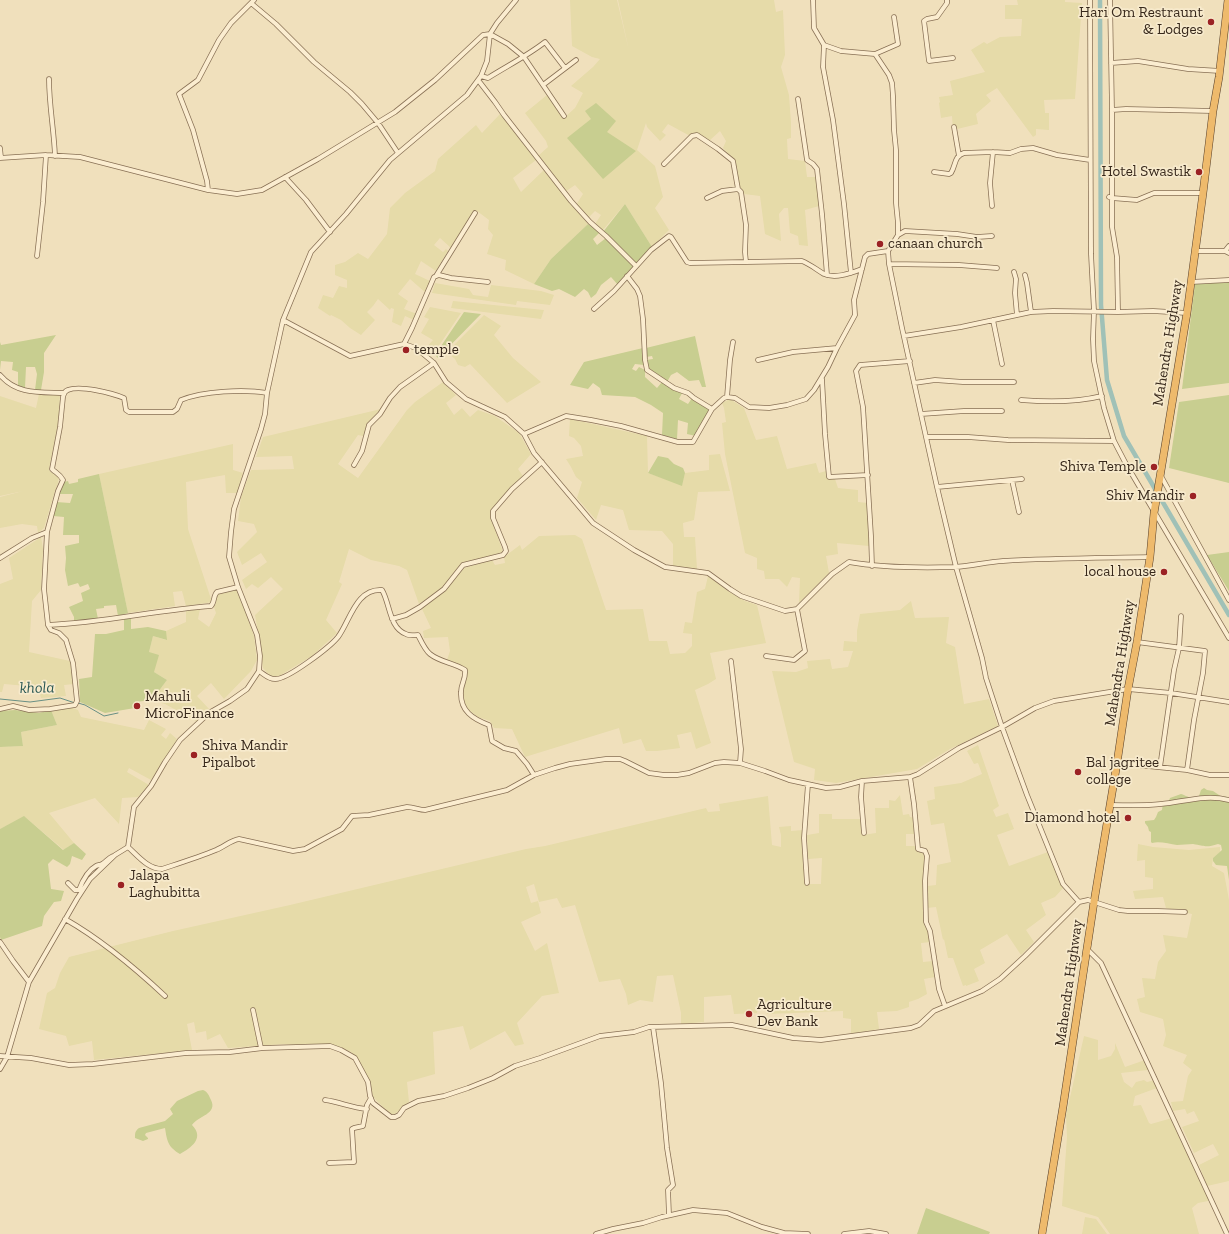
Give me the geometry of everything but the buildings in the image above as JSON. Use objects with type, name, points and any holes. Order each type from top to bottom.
[{"type":"highway","name":"Mahendra Highway","points":[[1042,1234],[1064,1107],[1094,902],[1128,689],[1137,642],[1150,557],[1155,509],[1187,313],[1196,251],[1212,112],[1220,71],[1228,0]]},
{"type":"street","points":[[68,883],[75,890],[79,890],[83,881],[91,870],[128,847],[134,807],[150,786],[180,740],[209,713],[247,689],[259,670],[260,656],[257,635],[238,587],[229,557],[234,509],[265,414],[267,393],[283,320],[311,252],[330,232],[390,160],[467,95],[480,78],[487,60],[490,34],[516,0]]},
{"type":"street","points":[[813,0],[814,28],[824,45],[823,67],[833,120],[851,273]]},
{"type":"street","points":[[947,0],[947,3],[937,16],[924,21],[929,61],[953,58]]},
{"type":"street","points":[[1090,0],[1091,254],[1096,311],[1093,339],[1094,361],[1114,441],[1229,638]]},
{"type":"street","points":[[1110,0],[1112,110],[1111,197],[1112,227],[1117,257],[1118,312]]},
{"type":"street","points":[[208,190],[207,181],[193,130],[179,94],[198,80],[219,40],[231,23],[252,2],[314,62],[362,104],[378,123],[398,153]]},
{"type":"street","points":[[824,45],[841,51],[875,54],[898,44],[894,17]]},
{"type":"street","points":[[0,148],[1,158],[46,155],[80,157],[208,190],[237,194],[262,190],[378,123],[435,80],[483,36],[490,34],[508,44],[524,57],[564,116]]},
{"type":"street","points":[[480,78],[488,78],[524,57],[545,42],[565,68]]},
{"type":"street","points":[[875,54],[889,75],[892,83],[896,150],[896,203],[898,235]]},
{"type":"street","points":[[543,85],[576,60]]},
{"type":"street","points":[[1111,63],[1138,61],[1188,70],[1220,71]]},
{"type":"street","points":[[480,78],[504,115],[571,200],[590,222],[636,266]]},
{"type":"street","points":[[49,79],[49,96],[55,156]]},
{"type":"street","points":[[798,99],[807,160],[817,169],[827,275]]},
{"type":"street","points":[[1112,110],[1126,109],[1212,112]]},
{"type":"street","points":[[954,127],[958,156]]},
{"type":"street","points":[[664,164],[692,136],[697,135],[733,161],[738,189],[741,192],[746,225],[746,262]]},
{"type":"street","points":[[934,172],[950,174],[958,156],[964,153],[1010,153],[1021,149],[1033,148],[1057,155],[1090,160]]},
{"type":"street","points":[[992,206],[990,183],[993,152]]},
{"type":"street","points":[[37,256],[46,155]]},
{"type":"street","points":[[285,176],[306,200],[330,232]]},
{"type":"street","points":[[707,198],[722,191],[738,189]]},
{"type":"street","points":[[1111,197],[1137,200],[1154,193],[1203,193]]},
{"type":"street","points":[[404,344],[434,277],[475,213]]},
{"type":"street","points":[[992,236],[977,237],[905,231],[898,235],[888,251],[889,264],[937,487],[956,567],[982,658],[986,678],[1027,795],[1063,884],[1079,902]]},
{"type":"street","points":[[594,309],[614,291],[651,250],[669,236],[687,262],[690,263],[802,261],[827,275],[836,276],[862,269]]},
{"type":"street","points":[[1196,251],[1227,252],[1229,246]]},
{"type":"street","points":[[524,434],[566,416],[645,432],[678,442],[693,442],[702,429],[712,409],[724,398],[735,398],[749,407],[769,408],[787,405],[806,399],[822,378],[836,348],[855,315],[854,300],[866,255],[888,251]]},
{"type":"street","points":[[889,264],[997,268]]},
{"type":"street","points":[[1014,272],[1016,279],[1015,293],[1017,315]]},
{"type":"street","points":[[436,276],[439,274],[451,278],[488,282]]},
{"type":"street","points":[[1025,275],[1031,312]]},
{"type":"street","points":[[627,276],[637,289],[640,296],[647,370],[674,388],[688,393],[712,409]]},
{"type":"street","points":[[1191,282],[1229,280]]},
{"type":"street","points":[[904,336],[961,327],[1031,312],[1153,311],[1187,313]]},
{"type":"street","points":[[283,320],[350,356],[404,344],[416,348],[434,363],[446,382],[466,399],[505,417],[524,434],[534,453],[593,523],[634,550],[665,567],[708,573],[741,596],[785,611],[797,609],[832,574],[848,562],[872,566],[956,567],[1003,561],[1068,558],[1150,557]]},
{"type":"street","points":[[993,320],[1002,364]]},
{"type":"street","points":[[727,397],[733,342]]},
{"type":"street","points":[[758,360],[793,352],[836,348]]},
{"type":"street","points":[[872,566],[863,407],[856,371],[860,365],[910,361]]},
{"type":"street","points":[[354,465],[362,451],[369,425],[380,414],[390,398],[400,387],[434,363]]},
{"type":"street","points":[[0,375],[19,389],[39,392],[64,393],[68,390],[82,389],[117,394],[124,398],[126,410],[129,412],[168,413],[176,409],[181,400],[190,396],[234,391],[254,391],[267,393]]},
{"type":"street","points":[[822,378],[829,477],[868,475]]},
{"type":"street","points":[[914,382],[935,380],[963,382],[1014,382]]},
{"type":"street","points":[[0,709],[13,706],[29,710],[76,703],[73,663],[66,640],[59,633],[51,630],[48,625],[44,589],[47,532],[58,491],[63,480],[60,475],[52,469],[60,428],[64,393]]},
{"type":"street","points":[[1021,400],[1038,402],[1102,396]]},
{"type":"street","points":[[921,414],[964,411],[1002,411]]},
{"type":"street","points":[[926,437],[968,437],[1008,440],[1114,441]]},
{"type":"street","points":[[392,619],[406,615],[444,590],[463,565],[503,555],[506,551],[505,546],[493,518],[492,511],[512,489],[542,462]]},
{"type":"street","points":[[1160,478],[1229,600]]},
{"type":"street","points":[[937,487],[1022,479]]},
{"type":"street","points":[[1012,480],[1019,512]]},
{"type":"street","points":[[0,558],[32,538],[47,532]]},
{"type":"street","points":[[48,625],[106,619],[181,608],[211,606],[217,592],[238,587]]},
{"type":"street","points":[[259,670],[268,678],[280,679],[302,666],[336,638],[342,630],[354,606],[361,598],[369,593],[382,590],[392,619],[399,630],[407,635],[418,635],[430,654],[465,670],[466,676],[460,691],[463,707],[475,719],[489,725],[492,741],[504,748],[516,751],[534,775]]},
{"type":"street","points":[[766,656],[794,660],[805,651],[797,609]]},
{"type":"street","points":[[1160,767],[1174,670],[1179,648],[1181,616]]},
{"type":"street","points":[[1137,642],[1205,651],[1203,673],[1187,770]]},
{"type":"street","points":[[731,661],[741,749],[740,763]]},
{"type":"street","points":[[128,847],[150,867],[157,869],[162,869],[216,850],[235,839],[298,851],[305,849],[342,829],[352,816],[369,815],[407,806],[419,810],[425,810],[507,790],[534,775],[555,768],[570,764],[606,760],[620,759],[649,773],[664,775],[689,773],[724,762],[740,763],[765,770],[790,780],[826,788],[862,781],[910,777],[918,774],[960,748],[1002,727],[1035,708],[1054,701],[1128,689],[1171,693],[1229,702]]},
{"type":"street","points":[[1117,763],[1187,770],[1210,775],[1229,775]]},
{"type":"street","points":[[910,777],[918,849],[925,851],[927,856],[925,881],[926,922],[930,931],[939,989],[945,1006]]},
{"type":"street","points":[[862,781],[864,833]]},
{"type":"street","points":[[807,883],[804,838],[808,784]]},
{"type":"street","points":[[1110,805],[1159,805],[1210,797],[1218,797],[1229,800]]},
{"type":"street","points":[[0,1069],[7,1057],[29,982],[76,899],[90,878],[115,855]]},
{"type":"street","points":[[0,1056],[31,1058],[69,1065],[93,1064],[186,1053],[230,1052],[261,1048],[330,1046],[355,1058],[368,1082],[373,1103],[391,1117],[395,1117],[410,1104],[444,1096],[468,1088],[493,1078],[515,1066],[600,1036],[634,1032],[653,1027],[732,1025],[793,1038],[820,1040],[911,1028],[919,1025],[934,1011],[982,991],[1000,979],[1079,902],[1088,900],[1118,910],[1128,911],[1185,912]]},
{"type":"street","points":[[65,918],[115,952],[164,996]]},
{"type":"street","points":[[0,942],[12,961],[29,982]]},
{"type":"street","points":[[1087,949],[1101,963],[1227,1234]]},
{"type":"street","points":[[253,1010],[261,1048]]},
{"type":"street","points":[[653,1027],[661,1083],[667,1148],[673,1185],[668,1190],[669,1215]]},
{"type":"street","points":[[330,1163],[354,1162],[352,1129],[363,1126],[368,1102],[371,1098]]},
{"type":"street","points":[[325,1100],[367,1109]]},
{"type":"street","points":[[596,1234],[693,1210],[728,1213],[762,1227],[784,1233],[808,1234]]},
{"type":"street","points":[[844,1234],[869,1231],[886,1234]]},
{"type":"shaded area","points":[[570,0],[617,0],[629,51],[618,0],[774,0],[776,12],[783,10],[785,55],[781,67],[789,95],[791,123],[791,138],[787,139],[788,159],[805,161],[807,177],[817,177],[819,206],[805,210],[808,246],[799,245],[798,236],[790,233],[788,208],[784,208],[779,214],[781,241],[765,234],[760,196],[744,194],[739,188],[734,160],[723,148],[726,141],[720,131],[709,141],[696,134],[690,136],[668,124],[662,132],[666,135],[660,141],[647,127],[646,123],[637,150],[655,166],[663,197],[655,208],[669,230],[652,247],[625,204],[602,231],[595,224],[601,215],[595,211],[588,218],[576,205],[583,194],[575,185],[565,192],[538,156],[548,147],[546,141],[525,113],[547,95],[564,118],[575,108],[583,93],[571,86],[600,59],[592,57],[572,46]]},
{"type":"shaded area","points":[[1017,0],[1065,0],[1065,2],[1082,3],[1075,99],[1044,100],[1045,113],[1049,113],[1049,130],[1036,129],[1036,135],[1033,137],[997,88],[986,95],[991,101],[976,114],[978,124],[953,130],[952,116],[941,118],[939,97],[953,95],[950,81],[985,72],[971,50],[984,42],[987,44],[1000,37],[1021,36],[1022,19],[1005,19],[1005,5],[1018,5]]},
{"type":"shaded area","points":[[500,114],[536,160],[513,178],[521,192],[545,169],[588,224],[551,259],[534,284],[505,270],[506,260],[487,254],[493,235],[488,229],[489,220],[477,211],[451,248],[440,238],[434,245],[443,252],[446,249],[448,251],[436,271],[421,261],[415,274],[430,281],[427,294],[410,279],[398,294],[408,301],[404,309],[417,314],[414,320],[405,316],[401,326],[392,322],[394,309],[391,308],[390,310],[378,299],[367,312],[375,320],[361,335],[341,320],[331,315],[330,316],[318,308],[323,295],[333,298],[339,286],[347,288],[347,280],[335,275],[335,265],[345,262],[358,253],[368,259],[387,234],[390,208],[405,193],[435,171],[438,159],[476,125],[482,133]]},
{"type":"shaded area","points":[[435,283],[469,289],[473,295],[488,297],[491,285],[541,291],[554,295],[550,305],[517,301],[516,305],[432,293]]},
{"type":"shaded area","points":[[453,301],[544,310],[541,319],[451,308]]},
{"type":"shaded area","points":[[430,307],[461,313],[432,356],[424,350],[433,340],[421,333],[429,319],[424,317]]},
{"type":"shaded area","points":[[484,315],[501,326],[494,335],[513,358],[541,382],[507,403],[470,364],[465,367],[458,365],[455,359],[447,352]]},
{"type":"shaded area","points":[[443,382],[456,395],[446,403],[454,415],[462,408],[470,417],[478,410],[495,416],[519,433],[531,454],[518,469],[523,476],[491,510],[491,518],[503,552],[461,564],[443,588],[419,604],[407,570],[399,566],[371,560],[349,549],[339,582],[342,584],[326,620],[337,633],[312,656],[279,676],[270,676],[263,668],[255,615],[283,589],[271,577],[258,588],[252,584],[246,589],[242,580],[267,562],[261,553],[242,565],[237,552],[257,532],[254,524],[238,521],[241,497],[251,470],[294,469],[292,456],[256,457],[263,437],[381,409],[369,423],[363,436],[358,435],[338,464],[358,478],[407,410],[415,402]]},
{"type":"shaded area","points":[[39,394],[60,394],[59,419],[49,470],[59,476],[58,483],[44,528],[38,533],[37,526],[22,524],[0,528],[0,497],[23,491],[0,496],[0,396],[36,408]]},
{"type":"shaded area","points":[[730,399],[744,408],[756,440],[777,436],[787,469],[816,463],[819,473],[826,471],[828,479],[835,479],[838,488],[858,490],[858,502],[868,503],[869,546],[837,543],[838,554],[826,556],[829,573],[799,603],[800,578],[792,577],[787,587],[779,579],[765,579],[764,571],[757,569],[757,558],[745,553],[725,454],[722,423],[726,422],[722,403]]},
{"type":"shaded area","points":[[570,419],[647,436],[648,473],[682,485],[685,473],[709,470],[709,455],[720,454],[730,491],[698,492],[694,520],[683,523],[684,537],[695,537],[697,569],[673,566],[673,544],[662,531],[629,530],[623,510],[601,505],[596,520],[577,498],[582,482],[576,477],[566,459],[583,456],[581,446],[574,438],[569,436]]},
{"type":"shaded area","points":[[233,444],[233,470],[243,473],[238,493],[226,493],[225,475],[186,482],[188,529],[212,602],[186,606],[182,591],[173,592],[175,606],[128,613],[99,474]]},
{"type":"shaded area","points":[[575,535],[582,539],[606,610],[643,609],[649,641],[667,641],[670,654],[685,653],[692,646],[692,634],[683,633],[685,622],[692,623],[697,592],[705,589],[708,576],[728,591],[745,601],[757,605],[766,643],[710,653],[716,679],[695,690],[711,743],[696,749],[691,732],[677,735],[680,748],[646,751],[641,739],[623,744],[619,728],[525,757],[512,729],[494,728],[490,721],[478,717],[465,707],[463,691],[467,677],[467,668],[447,660],[450,651],[448,637],[424,638],[423,631],[431,628],[422,609],[430,601],[444,592],[464,568],[492,560],[495,565],[505,563],[504,557],[520,545],[522,550],[539,536]]},
{"type":"shaded area","points":[[41,537],[43,549],[41,590],[32,601],[29,652],[70,661],[74,684],[64,685],[66,696],[41,698],[38,687],[4,684],[2,692],[0,692],[0,584],[13,579],[9,558]]},
{"type":"shaded area","points":[[237,588],[254,636],[257,660],[251,671],[224,699],[211,683],[197,696],[210,710],[196,721],[165,704],[152,700],[167,680],[154,672],[149,652],[153,636],[166,640],[166,631],[186,622],[186,610],[200,609],[198,619],[209,627],[216,613],[214,607],[216,603],[216,595]]},
{"type":"shaded area","points":[[911,601],[915,618],[949,617],[946,643],[955,647],[964,704],[989,699],[998,726],[950,749],[917,769],[836,783],[814,780],[815,769],[794,762],[772,671],[796,672],[808,668],[807,661],[830,659],[832,669],[848,667],[853,651],[843,651],[844,641],[857,642],[860,614],[900,610]]},
{"type":"shaded area","points":[[70,707],[78,710],[81,717],[144,730],[149,720],[166,729],[161,735],[166,739],[170,733],[178,740],[151,780],[129,768],[127,772],[149,785],[138,797],[122,798],[119,824],[95,798],[49,813],[74,843],[64,850],[25,817],[0,829],[0,747],[23,746],[21,732],[57,725],[51,710]]},
{"type":"shaded area","points":[[978,745],[999,806],[993,810],[996,817],[1008,813],[1014,829],[997,835],[1009,866],[1048,852],[1064,887],[1055,897],[1041,903],[1046,915],[1026,930],[1034,942],[1021,955],[1007,934],[980,950],[985,963],[974,969],[979,981],[963,986],[953,958],[948,958],[936,907],[927,908],[927,886],[936,885],[937,865],[951,862],[944,823],[931,825],[927,801],[935,799],[934,787],[961,783],[982,774],[978,763],[974,764],[967,751]]},
{"type":"shaded area","points":[[900,795],[903,815],[909,814],[910,817],[915,818],[917,834],[906,834],[906,846],[917,846],[925,852],[926,857],[925,913],[931,942],[921,943],[923,962],[933,961],[935,977],[924,979],[927,994],[909,1002],[909,1007],[897,1011],[877,1012],[879,1029],[851,1034],[851,1019],[843,1018],[843,1011],[767,1014],[766,1007],[758,1007],[757,1013],[734,1014],[731,995],[704,997],[704,1022],[681,1024],[681,1013],[673,975],[657,976],[653,1002],[640,1000],[628,1005],[626,994],[620,979],[599,982],[575,905],[562,908],[557,898],[539,902],[534,884],[526,887],[531,903],[538,901],[541,913],[521,922],[535,951],[547,943],[559,993],[542,996],[517,1023],[524,1044],[515,1046],[505,1031],[470,1050],[463,1026],[433,1032],[435,1074],[407,1082],[409,1102],[395,1114],[390,1114],[373,1097],[370,1082],[351,1052],[334,1045],[283,1044],[228,1048],[220,1034],[207,1040],[206,1031],[196,1033],[194,1022],[187,1024],[192,1050],[94,1060],[92,1041],[69,1046],[66,1036],[39,1029],[47,993],[55,988],[60,973],[69,957],[173,931],[706,808],[708,812],[720,811],[719,804],[768,796],[772,845],[781,847],[779,827],[791,826],[791,831],[803,830],[805,884],[821,884],[822,858],[808,859],[807,835],[819,833],[819,814],[832,814],[832,819],[861,819],[863,835],[876,833],[875,808],[889,808],[889,800],[895,801]]},
{"type":"shaded area","points":[[1138,844],[1153,847],[1189,850],[1220,847],[1220,852],[1213,858],[1212,866],[1224,873],[1229,900],[1229,1181],[1207,1186],[1199,1165],[1219,1155],[1213,1144],[1194,1153],[1182,1127],[1199,1121],[1194,1111],[1187,1114],[1185,1109],[1173,1111],[1171,1102],[1183,1101],[1188,1076],[1192,1070],[1183,1063],[1187,1055],[1163,1046],[1166,1035],[1163,1019],[1140,1012],[1137,999],[1145,997],[1142,978],[1155,979],[1158,962],[1166,951],[1163,935],[1187,938],[1192,914],[1166,908],[1163,897],[1135,899],[1133,891],[1153,889],[1153,878],[1145,877],[1145,860],[1137,861]]},
{"type":"shaded area","points":[[1084,1036],[1098,1040],[1098,1060],[1111,1056],[1115,1049],[1115,1043],[1125,1067],[1145,1060],[1148,1070],[1121,1073],[1124,1082],[1132,1088],[1136,1082],[1155,1080],[1157,1088],[1135,1096],[1133,1106],[1141,1105],[1149,1123],[1151,1124],[1172,1118],[1208,1197],[1208,1201],[1198,1203],[1192,1208],[1199,1234],[1110,1234],[1098,1217],[1062,1206],[1067,1137],[1066,1115]]},
{"type":"shaded area","points":[[1085,1217],[1096,1219],[1107,1234],[1082,1234]]},
{"type":"green space","points":[[596,103],[616,121],[607,132],[636,151],[603,179],[567,138],[591,119],[585,111]]},
{"type":"green space","points":[[625,204],[652,247],[636,265],[603,232]]},
{"type":"green space","points":[[588,224],[600,232],[593,239],[597,245],[606,238],[636,266],[618,285],[611,277],[601,285],[596,294],[591,298],[588,292],[584,289],[575,297],[559,289],[552,291],[534,284],[551,259]]},
{"type":"green space","points":[[1229,282],[1229,383],[1182,389],[1195,284]]},
{"type":"green space","points":[[464,312],[481,314],[438,358],[435,355]]},
{"type":"green space","points":[[56,335],[44,353],[44,372],[41,390],[35,390],[37,374],[35,367],[26,367],[25,388],[18,387],[18,372],[12,370],[13,362],[1,361],[0,370],[0,342],[1,345]]},
{"type":"green space","points":[[695,336],[706,387],[702,387],[699,380],[689,381],[677,372],[671,375],[667,382],[647,368],[646,360],[653,359],[652,356],[646,357],[646,348]]},
{"type":"green space","points":[[643,348],[644,365],[635,364],[632,369],[636,371],[639,367],[645,370],[645,377],[657,388],[662,382],[682,393],[679,399],[688,404],[692,398],[710,410],[696,436],[687,434],[688,423],[678,420],[677,439],[662,435],[663,413],[635,397],[602,395],[600,388],[593,383],[588,389],[570,385],[584,362]]},
{"type":"green space","points":[[1229,395],[1229,483],[1169,468],[1179,402]]},
{"type":"green space","points":[[658,456],[668,458],[674,464],[683,468],[685,473],[682,486],[648,473]]},
{"type":"green space","points":[[99,474],[128,613],[118,616],[116,605],[104,606],[104,608],[96,609],[98,619],[74,622],[74,617],[69,607],[83,601],[81,593],[90,589],[88,584],[80,587],[78,583],[68,586],[65,570],[65,546],[79,543],[79,535],[63,535],[64,517],[53,516],[56,502],[70,503],[73,494],[59,494],[64,482],[68,481],[69,484],[78,482],[78,479]]},
{"type":"green space","points":[[1229,552],[1229,591],[1207,555]]},
{"type":"green space","points":[[131,618],[131,629],[148,627],[166,631],[167,640],[153,636],[149,652],[159,655],[154,672],[167,680],[152,700],[135,702],[135,708],[105,713],[80,702],[79,679],[92,677],[95,634],[106,634],[124,630],[124,619]]},
{"type":"green space","points":[[15,710],[39,713],[51,710],[57,725],[21,732],[23,746],[0,747],[0,711]]},
{"type":"green space","points":[[1204,788],[1213,791],[1225,799],[1226,798],[1224,796],[1229,798],[1229,880],[1227,866],[1216,865],[1213,861],[1213,858],[1222,850],[1221,845],[1206,846],[1193,844],[1177,845],[1161,842],[1152,843],[1151,832],[1145,823],[1145,821],[1154,820],[1158,812],[1162,810],[1163,803],[1168,803],[1170,798],[1181,794],[1194,798],[1199,796],[1201,790]]},
{"type":"green space","points":[[24,816],[63,850],[74,843],[86,854],[82,860],[72,856],[70,864],[67,867],[53,859],[48,864],[51,889],[64,891],[61,901],[54,902],[44,916],[42,926],[1,940],[0,829]]},
{"type":"green space","points":[[203,1090],[210,1097],[212,1109],[192,1125],[196,1130],[197,1138],[188,1149],[180,1154],[173,1149],[167,1140],[165,1128],[146,1133],[145,1135],[148,1139],[143,1141],[135,1138],[136,1132],[139,1128],[165,1121],[173,1114],[170,1109],[177,1101]]},
{"type":"green space","points":[[926,1208],[990,1232],[989,1234],[917,1234]]},
{"type":"waterway","points":[[1100,0],[1101,305],[1107,380],[1124,436],[1229,615]]},
{"type":"waterway","name":"khola","points":[[0,699],[30,702],[60,698],[75,703]]},
{"type":"waterway","name":"khola","points":[[78,703],[85,705],[104,716],[118,713]]},
{"type":"place","name":"Hari Om Restraunt & Lodges","points":[[1211,22]]},
{"type":"place","name":"Hotel Swastik","points":[[1199,172]]},
{"type":"place","name":"canaan church","points":[[880,244]]},
{"type":"place","name":"temple","points":[[406,350]]},
{"type":"place","name":"Shiva Temple","points":[[1154,467]]},
{"type":"place","name":"Shiv Mandir","points":[[1193,496]]},
{"type":"place","name":"local house","points":[[1164,572]]},
{"type":"place","name":"Mahuli MicroFinance","points":[[137,706]]},
{"type":"place","name":"Shiva Mandir Pipalbot","points":[[194,755]]},
{"type":"place","name":"Bal jagritee college","points":[[1078,772]]},
{"type":"place","name":"Diamond hotel","points":[[1128,818]]},
{"type":"place","name":"Jalapa Laghubitta","points":[[121,885]]},
{"type":"place","name":"Agriculture Dev Bank","points":[[749,1014]]}]
